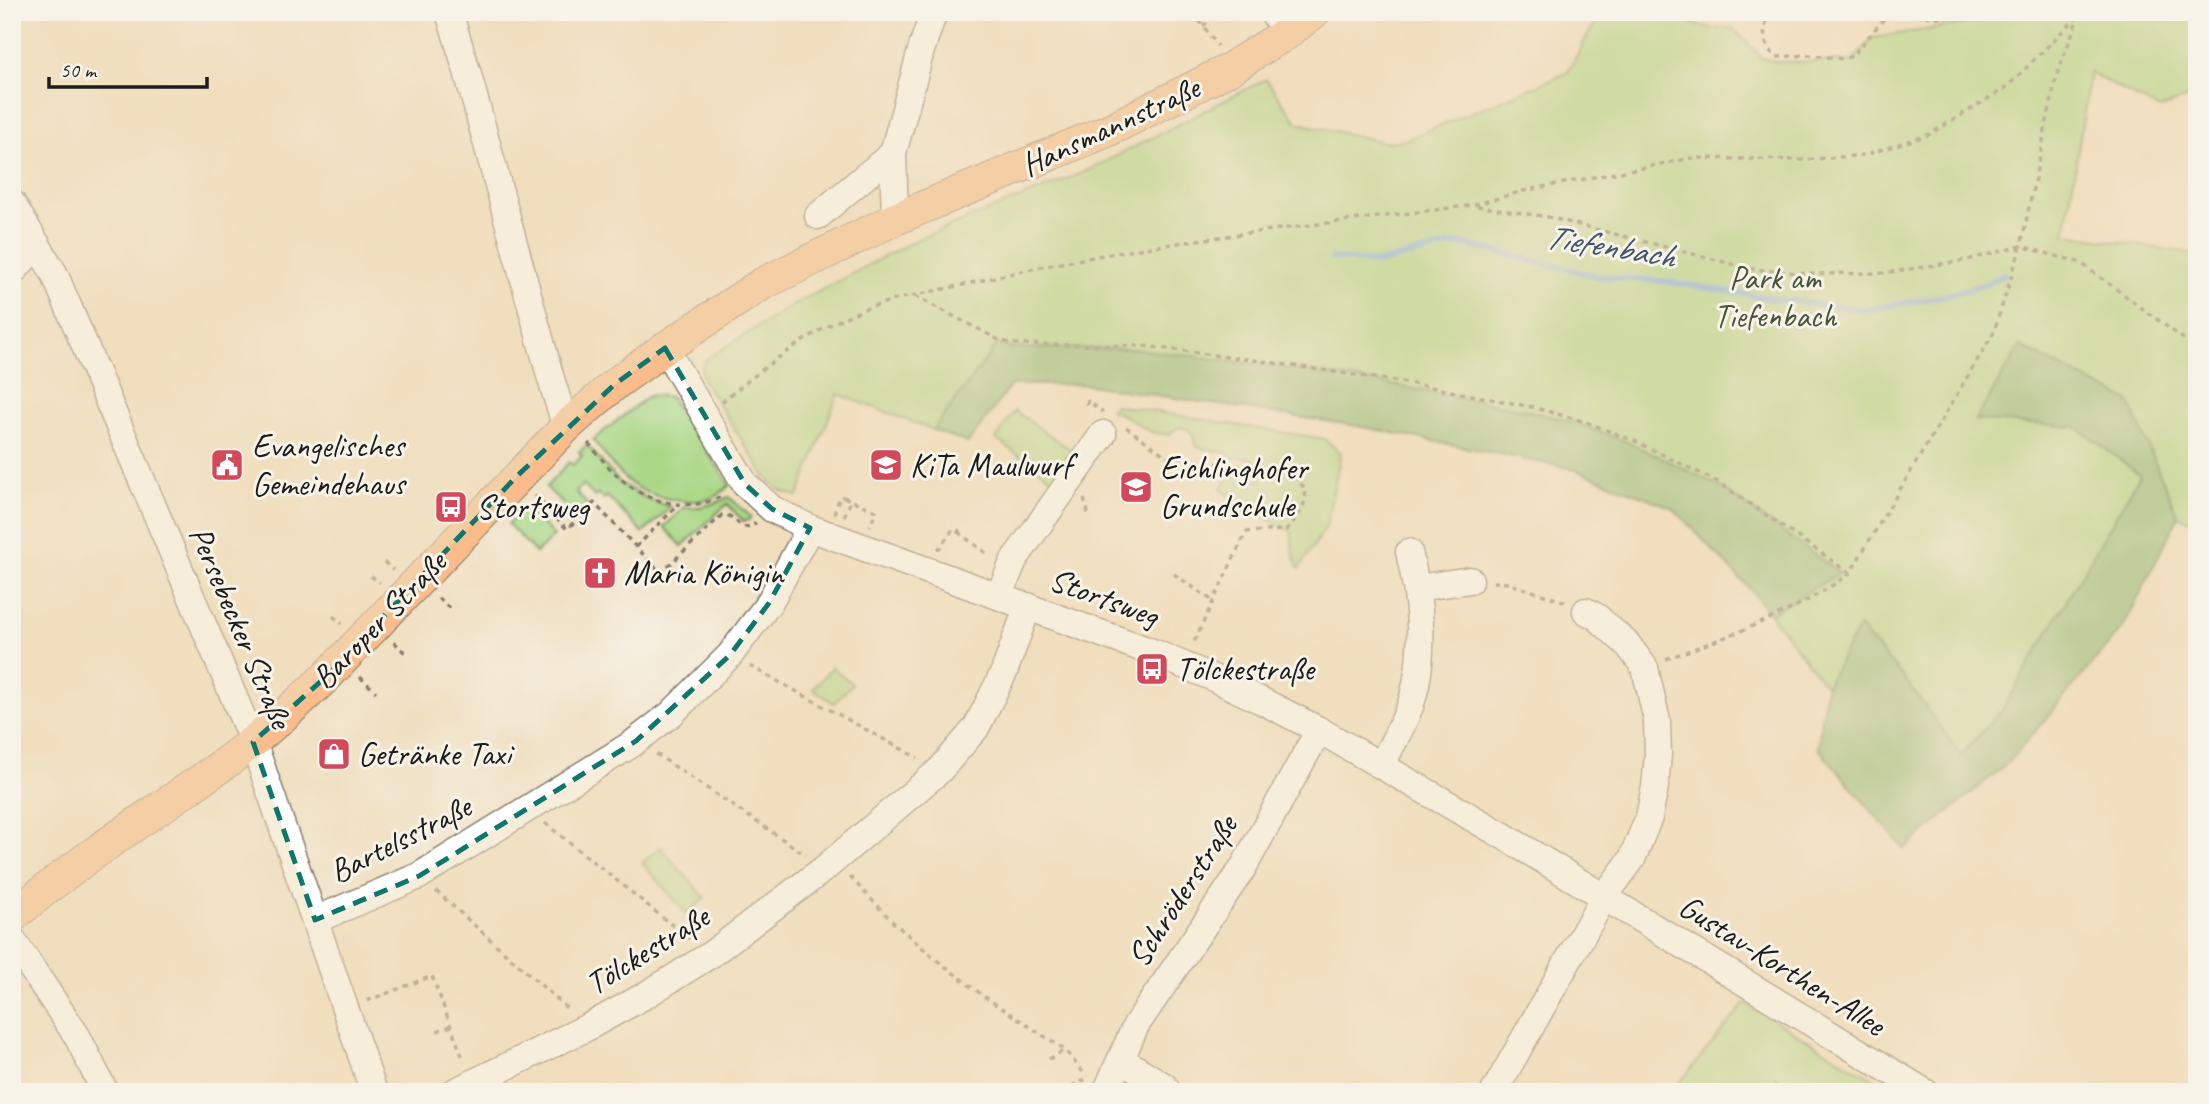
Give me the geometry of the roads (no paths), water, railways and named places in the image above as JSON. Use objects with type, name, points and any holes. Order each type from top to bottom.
[{"type":"main road","name":"Hansmannstraße","points":[[895,219],[1109,130],[1228,70],[1280,22],[1314,12]]},
{"type":"main road","name":"Baroper Straße","points":[[12,917],[116,836],[223,765],[328,676],[516,477],[615,384],[762,284],[895,219]]},
{"type":"street","points":[[449,12],[551,379],[569,425]]},
{"type":"street","points":[[895,219],[893,153],[934,12]]},
{"type":"street","points":[[818,216],[893,153]]},
{"type":"street","name":"Persebecker Straße","points":[[12,203],[59,285],[253,742],[374,1092]]},
{"type":"street","points":[[12,273],[37,244]]},
{"type":"street","name":"Stortsweg","points":[[665,348],[745,484],[772,509],[810,528],[1183,664],[1319,730],[1604,897]]},
{"type":"street","points":[[999,596],[1009,570],[1103,434]]},
{"type":"street","name":"Bartelsstraße","points":[[315,920],[419,876],[636,741],[671,714],[730,655],[769,603],[810,528]]},
{"type":"street","points":[[1382,765],[1413,698],[1421,650],[1417,588],[1409,552]]},
{"type":"street","points":[[1417,588],[1470,580]]},
{"type":"street","name":"Tölckestraße","points":[[463,1088],[588,1027],[710,956],[830,864],[940,770],[976,728],[1004,672],[1028,606]]},
{"type":"street","points":[[1494,1092],[1604,897],[1632,859],[1649,817],[1656,787],[1657,721],[1645,668],[1628,645],[1597,617],[1586,611]]},
{"type":"street","name":"Schröderstraße","points":[[1096,1085],[1121,1059],[1136,1025],[1242,868],[1319,730]]},
{"type":"street","name":"Gustav-Korthen-Allee","points":[[1604,897],[1925,1092]]},
{"type":"street","points":[[12,939],[77,1036],[105,1092]]},
{"type":"street","points":[[1121,1059],[1164,1086],[1168,1092]]},
{"type":"waterway","name":"Tiefenbach","points":[[1332,258],[1378,263],[1459,243],[1601,277],[1663,281],[1865,310],[1948,295],[1986,284],[2004,274]]},
{"type":"place","name":"Evangelisches Gemeindehaus","points":[[227,465]]},
{"type":"place","name":"KiTa Maulwurf","points":[[886,465]]},
{"type":"place","name":"Eichlinghofer Grundschule","points":[[1136,487]]},
{"type":"place","name":"Stortsweg","points":[[451,507]]},
{"type":"place","name":"Maria Königin","points":[[600,573]]},
{"type":"place","name":"Tölckestraße","points":[[1152,669]]},
{"type":"place","name":"Getränke Taxi","points":[[334,754]]},
{"type":"park label","name":"Park am Tiefenbach","points":[[1775,297]]}]
